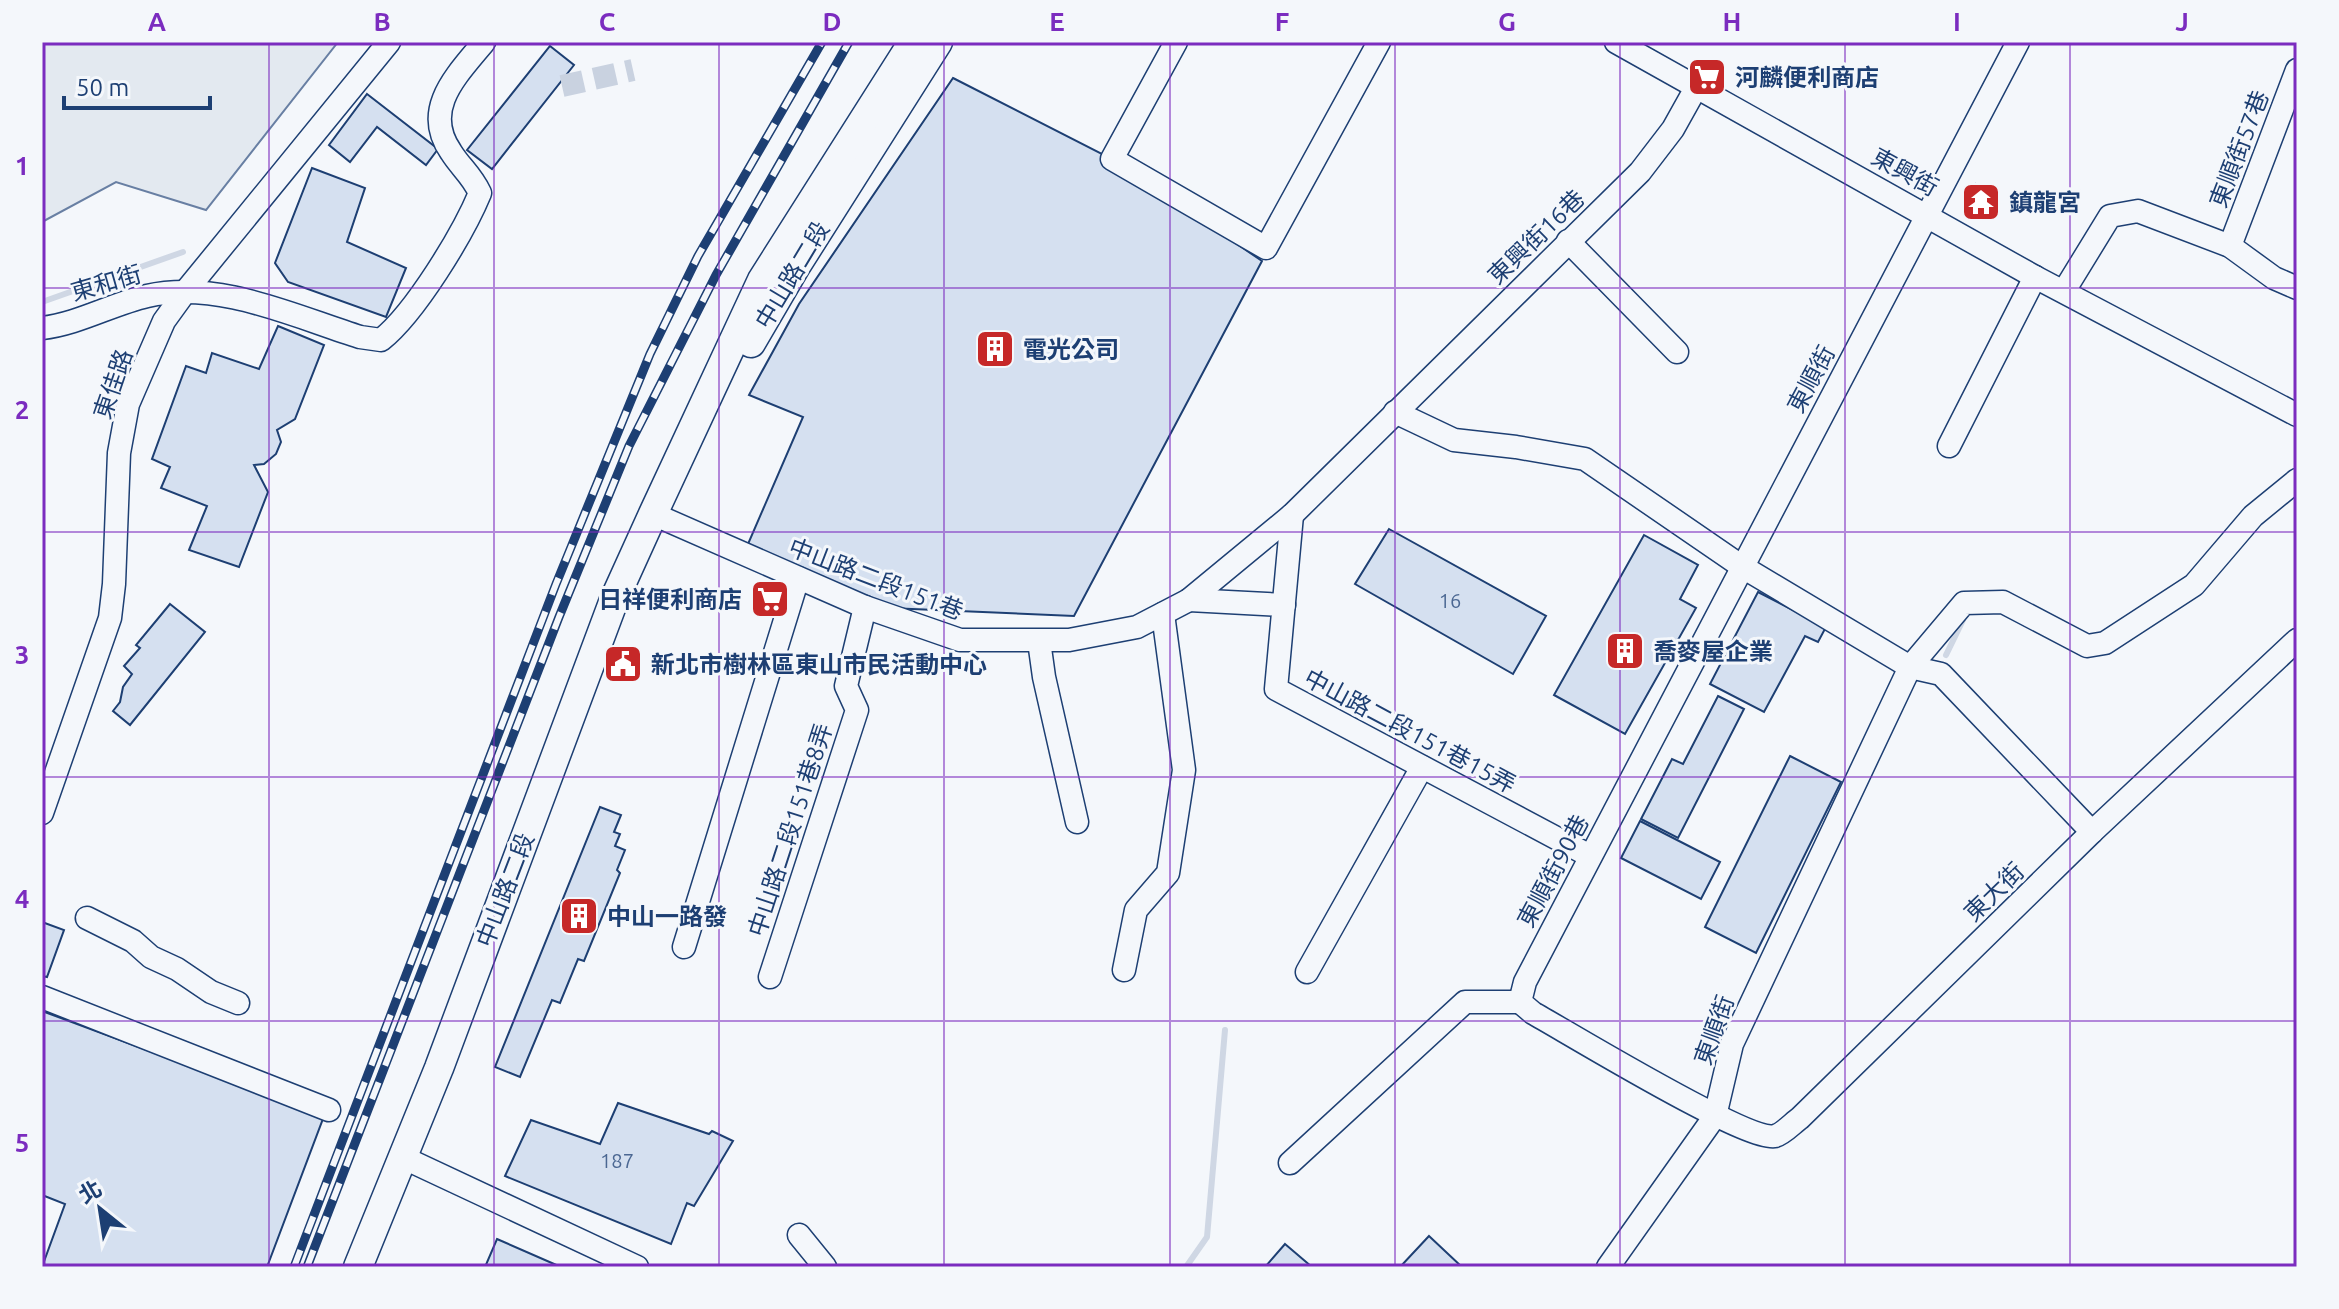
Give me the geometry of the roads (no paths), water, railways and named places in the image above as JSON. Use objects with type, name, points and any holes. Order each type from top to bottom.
[{"type":"main road","name":"中山路二段","points":[[358,1267],[444,1053],[614,600],[762,280],[913,42]]},
{"type":"main road","name":"中山路二段","points":[[653,514],[796,266],[938,42]]},
{"type":"street","name":"東佳路","points":[[42,813],[110,618],[119,453],[128,404],[164,321],[389,42]]},
{"type":"street","name":"東和街","points":[[42,328],[147,296],[185,292],[232,296],[360,337],[381,340],[398,327],[469,219],[480,193],[471,175],[452,155],[441,137],[439,110],[449,85],[484,42]]},
{"type":"street","points":[[1176,42],[1112,159],[1266,248],[1379,42]]},
{"type":"street","name":"東興街","points":[[1616,42],[2035,277],[2297,415]]},
{"type":"street","name":"東順街","points":[[1741,566],[2016,43]]},
{"type":"street","name":"東順街57巷","points":[[2230,246],[2297,70]]},
{"type":"street","name":"東興街16巷","points":[[1292,515],[1640,172],[1673,129],[1697,86]]},
{"type":"street","points":[[2064,291],[2110,216],[2138,211],[2230,246],[2274,278],[2297,288]]},
{"type":"street","points":[[1568,241],[1677,352]]},
{"type":"street","points":[[1949,446],[2035,277]]},
{"type":"street","points":[[1395,412],[1454,440],[1585,459],[1741,566],[1910,667],[1941,674],[2092,832]]},
{"type":"street","name":"東順街","points":[[1608,1267],[1715,1116],[1732,1044],[1910,667],[1964,603],[2003,602],[2087,646],[2105,643],[2194,585],[2253,516],[2297,480]]},
{"type":"street","name":"中山路二段151巷","points":[[653,514],[865,607],[960,640],[1039,641],[1069,640],[1137,627],[1189,600],[1292,515]]},
{"type":"street","name":"中山路二段151巷15弄","points":[[1292,515],[1276,689],[1590,856]]},
{"type":"street","name":"東順街90巷","points":[[1520,1002],[1525,982],[1741,566]]},
{"type":"street","points":[[684,947],[798,578]]},
{"type":"street","points":[[1189,600],[1284,605]]},
{"type":"street","name":"中山路二段151巷8弄","points":[[770,977],[857,710],[846,686],[865,607]]},
{"type":"street","points":[[1124,970],[1136,910],[1168,873],[1184,770],[1163,614]]},
{"type":"street","name":"東大街","points":[[1715,1116],[1759,1135],[1777,1136],[1800,1118],[2092,832],[2297,640]]},
{"type":"street","points":[[1039,641],[1044,677],[1077,822]]},
{"type":"street","points":[[1307,972],[1422,767]]},
{"type":"street","points":[[87,918],[133,941],[151,957],[177,969],[211,992],[238,1003]]},
{"type":"street","points":[[42,997],[329,1110]]},
{"type":"street","points":[[1290,1163],[1465,1002],[1520,1002],[1533,1013],[1715,1116]]},
{"type":"street","points":[[402,1157],[637,1267]]},
{"type":"street","points":[[799,1235],[825,1267]]},
{"type":"waterway","points":[[42,302],[183,252]]},
{"type":"waterway","points":[[1946,655],[1963,620]]},
{"type":"waterway","points":[[1186,1267],[1207,1237],[1225,1030]]},
{"type":"tunnel","points":[[562,86],[633,70]]},
{"type":"railway","points":[[294,1267],[556,584],[650,354],[698,256],[822,42]]},
{"type":"railway","points":[[307,1267],[559,617],[629,446],[716,275],[849,42]]},
{"type":"place","name":"河麟便利商店","points":[[1707,77]]},
{"type":"place","name":"鎮龍宮","points":[[1981,202]]},
{"type":"place","name":"電光公司","points":[[995,349]]},
{"type":"place","name":"日祥便利商店","points":[[770,599]]},
{"type":"place","name":"喬麥屋企業","points":[[1625,651]]},
{"type":"place","name":"新北市樹林區東山市民活動中心","points":[[623,664]]},
{"type":"place","name":"中山一路發","points":[[579,916]]}]
